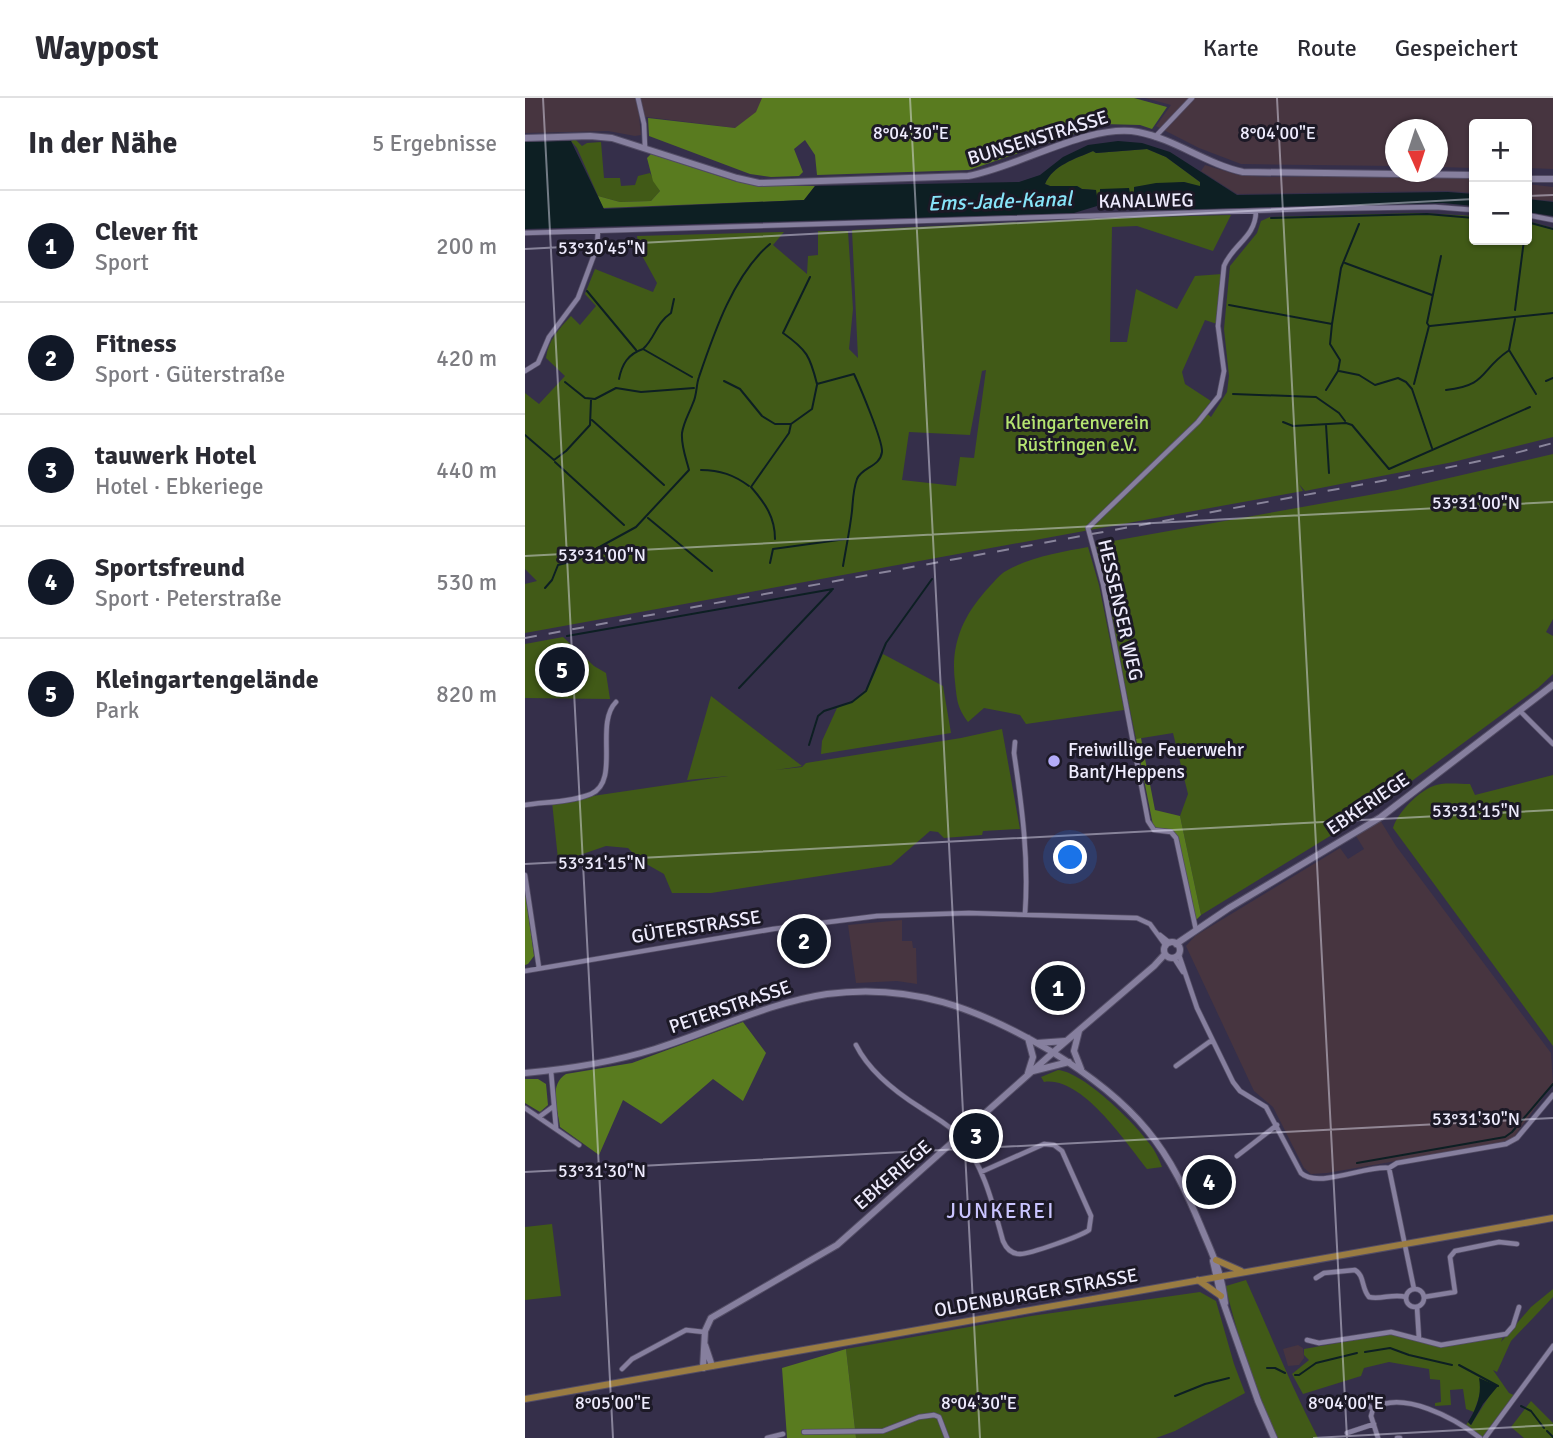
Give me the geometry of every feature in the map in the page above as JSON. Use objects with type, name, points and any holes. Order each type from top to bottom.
[{"type":"main road","name":"OLDENBURGER STRASSE","points":[[525,1399],[1553,1218]]},
{"type":"main road","points":[[1216,1260],[1242,1272]]},
{"type":"main road","points":[[1198,1280],[1223,1299]]},
{"type":"street","points":[[638,98],[646,133],[645,147]]},
{"type":"street","points":[[1155,137],[1192,98]]},
{"type":"street","name":"BUNSENSTRASSE","points":[[525,138],[597,136],[645,147],[759,183],[968,176],[998,169],[1098,133],[1127,130],[1155,137],[1214,164],[1243,172],[1469,176]]},
{"type":"street","points":[[1532,179],[1553,179]]},
{"type":"street","name":"KANALWEG","points":[[525,233],[1410,207],[1469,210]]},
{"type":"street","name":"HESSENSER WEG","points":[[1193,933],[1176,838],[1171,832],[1154,830],[1148,821],[1103,584],[1088,528],[1198,422],[1219,396],[1224,371],[1218,326],[1224,266],[1227,258],[1253,230],[1256,212]]},
{"type":"street","points":[[1532,216],[1553,220]]},
{"type":"street","points":[[525,372],[538,363],[549,337],[578,298],[595,254],[598,231]]},
{"type":"street","name":"EBKERIEGE","points":[[704,1332],[707,1324],[719,1312],[837,1245],[1052,1053],[1193,933],[1229,908],[1381,817],[1553,685]]},
{"type":"street","points":[[525,805],[588,795],[596,791],[605,774],[608,715],[616,702]]},
{"type":"street","points":[[1521,712],[1553,744]]},
{"type":"street","points":[[1015,742],[1014,754],[1026,843],[1028,878],[1025,914]]},
{"type":"street","points":[[525,875],[539,968]]},
{"type":"street","name":"GÜTERSTRASSE","points":[[525,971],[773,929],[852,919],[939,913],[1137,918],[1150,924],[1172,951],[1235,1086],[1262,1102],[1305,1177],[1318,1179],[1389,1168]]},
{"type":"street","name":"PETERSTRASSE","points":[[525,1073],[606,1061],[654,1049],[791,1002],[849,992],[886,992],[941,1001],[994,1020],[1037,1043],[1082,1071],[1130,1111],[1164,1153],[1190,1200],[1216,1260],[1219,1276]]},
{"type":"street","points":[[1079,1031],[1074,1051],[1082,1071]]},
{"type":"street","points":[[1028,1038],[1033,1058],[1030,1073],[1069,1062]]},
{"type":"street","points":[[1176,1066],[1212,1040]]},
{"type":"street","points":[[1037,1043],[1066,1041]]},
{"type":"street","points":[[856,1045],[863,1058],[900,1094],[960,1137],[981,1172],[1003,1241],[1012,1252],[1025,1253],[1073,1238],[1089,1230],[1091,1216],[1062,1151],[1054,1145],[1044,1144],[981,1172]]},
{"type":"street","points":[[551,1070],[556,1129]]},
{"type":"street","points":[[1413,1289],[1389,1168],[1397,1163],[1510,1143],[1553,1095]]},
{"type":"street","points":[[539,1117],[554,1106]]},
{"type":"street","points":[[525,1108],[579,1145]]},
{"type":"street","points":[[1237,1156],[1277,1125]]},
{"type":"street","points":[[1425,1297],[1455,1292],[1450,1262],[1455,1251],[1499,1242],[1517,1244]]},
{"type":"street","name":"PETERSTRASSE","points":[[1212,1252],[1219,1276]]},
{"type":"street","points":[[1316,1279],[1324,1273],[1355,1270],[1359,1272],[1369,1297],[1406,1297]]},
{"type":"street","points":[[1219,1276],[1223,1299],[1258,1401],[1274,1438]]},
{"type":"street","points":[[1406,1297],[1413,1289]]},
{"type":"street","points":[[1413,1289],[1419,1290],[1425,1297]]},
{"type":"street","points":[[1406,1297],[1409,1305],[1417,1307],[1422,1305],[1425,1297]]},
{"type":"street","points":[[1417,1307],[1419,1339]]},
{"type":"street","points":[[1307,1340],[1319,1343],[1384,1332],[1441,1345],[1506,1334],[1513,1326],[1518,1307]]},
{"type":"street","points":[[622,1369],[632,1359],[686,1330],[704,1332],[703,1368]]},
{"type":"street","points":[[705,1343],[712,1366]]},
{"type":"street","points":[[1378,1438],[1371,1416],[1373,1409],[1394,1403],[1421,1406],[1483,1438],[1552,1350]]},
{"type":"street","points":[[1330,1407],[1357,1398],[1373,1409]]},
{"type":"street","points":[[804,1432],[883,1431],[919,1417],[934,1415],[939,1417],[947,1438]]},
{"type":"street","points":[[1347,1433],[1374,1424]]},
{"type":"street","points":[[767,1438],[783,1434]]},
{"type":"shaded area","points":[[525,98],[762,98],[757,112],[735,128],[639,116],[641,135],[635,136],[608,131],[525,133]]},
{"type":"shaded area","points":[[1145,98],[1553,98],[1553,169],[1532,168],[1532,119],[1469,119],[1469,168],[1448,167],[1448,119],[1385,119],[1385,166],[1241,164],[1199,148],[1156,126],[1171,105]]},
{"type":"shaded area","points":[[1205,165],[1238,175],[1385,176],[1385,182],[1448,182],[1448,176],[1469,178],[1469,193],[1237,194],[1201,171]]},
{"type":"shaded area","points":[[1532,185],[1553,187],[1553,201],[1532,199]]},
{"type":"shaded area","points":[[1380,820],[1396,846],[1551,1053],[1553,1084],[1513,1138],[1500,1143],[1311,1174],[1304,1168],[1273,1107],[1254,1091],[1186,946],[1195,936],[1340,848],[1348,859],[1364,849],[1356,836]]},
{"type":"shaded area","points":[[902,920],[902,941],[912,941],[913,948],[916,948],[917,984],[897,981],[856,983],[848,925]]},
{"type":"shaded area","points":[[1298,1345],[1303,1348],[1304,1358],[1299,1365],[1288,1366],[1283,1349]]},
{"type":"green space","points":[[762,98],[1134,98],[1167,107],[1152,129],[1140,125],[1103,124],[969,170],[817,175],[815,155],[805,140],[794,149],[803,172],[799,176],[771,177],[750,174],[649,136],[648,118],[735,128],[756,112]]},
{"type":"green space","points":[[575,139],[582,146],[601,142],[604,178],[620,178],[621,186],[635,185],[638,176],[650,173],[660,191],[651,201],[620,202],[598,196],[577,148],[571,141]]},
{"type":"green space","points":[[1147,149],[1166,157],[1200,182],[1200,187],[1184,182],[1135,187],[1135,194],[1130,194],[1129,189],[1100,190],[1101,195],[1096,196],[1096,190],[1045,184],[1059,167],[1093,151],[1096,153]]},
{"type":"green space","points":[[651,154],[757,186],[815,186],[804,200],[603,208],[598,196],[620,202],[651,201],[660,191],[653,181],[647,158]]},
{"type":"green space","name":"Kleingartenverein Rüstringen e.V.","points":[[1420,213],[1469,216],[1469,245],[1532,245],[1532,222],[1553,228],[1553,437],[1453,462],[1305,491],[1299,484],[1303,491],[525,633],[525,584],[537,581],[525,569],[525,393],[539,404],[565,376],[546,358],[547,352],[555,335],[571,316],[580,325],[596,306],[585,294],[595,269],[653,292],[657,283],[639,250],[637,236],[784,232],[773,245],[807,274],[808,256],[818,255],[818,231],[848,231],[853,309],[849,349],[858,358],[852,230],[1231,215],[1213,251],[1137,226],[1112,227],[1110,342],[1127,342],[1136,289],[1177,309],[1195,276],[1222,274],[1217,324],[1205,320],[1182,372],[1185,384],[1211,401],[1204,411],[1211,417],[1227,392],[1229,376],[1224,329],[1230,266],[1257,233],[1261,221],[1270,217]],"holes":[[[986,370],[974,458],[960,457],[956,486],[902,480],[909,432],[970,435],[982,371]]]},
{"type":"green space","points":[[1553,454],[1553,619],[1546,632],[1553,636],[1553,674],[1538,688],[1371,811],[1201,915],[1180,816],[1188,794],[1173,733],[1136,739],[1096,544],[1397,490]]},
{"type":"green space","points":[[1088,547],[1099,585],[1124,710],[1026,724],[1020,715],[984,708],[968,722],[958,703],[954,668],[957,642],[973,607],[1000,576],[1015,566]]},
{"type":"green space","points":[[563,637],[594,666],[606,673],[610,699],[525,698],[525,644]]},
{"type":"green space","points":[[883,654],[943,686],[951,733],[821,754],[822,741],[837,708],[862,693],[871,681]]},
{"type":"green space","points":[[711,696],[802,766],[776,770],[802,767],[806,763],[1002,729],[1020,829],[983,831],[982,835],[944,838],[938,832],[930,831],[891,865],[711,893],[672,893],[664,874],[641,861],[628,848],[606,846],[571,858],[558,859],[552,802],[728,776],[687,780]]},
{"type":"green space","points":[[1141,738],[1155,810],[1180,816],[1201,915],[1195,921],[1178,837],[1172,830],[1155,828],[1153,825],[1136,739]]},
{"type":"green space","points":[[1553,775],[1553,1046],[1393,828],[1412,800],[1434,786],[1470,784],[1475,795]]},
{"type":"green space","points":[[525,890],[534,956],[525,965]]},
{"type":"green space","points":[[743,1022],[766,1053],[743,1101],[713,1079],[661,1124],[623,1100],[599,1155],[560,1127],[556,1091],[560,1079],[566,1074],[632,1063]]},
{"type":"green space","points":[[1058,1070],[1081,1079],[1120,1111],[1151,1146],[1162,1167],[1147,1169],[1115,1128],[1088,1100],[1073,1089],[1058,1083],[1044,1082],[1041,1077]]},
{"type":"green space","points":[[525,1079],[538,1079],[546,1084],[548,1105],[540,1112],[525,1103]]},
{"type":"green space","points":[[552,1224],[561,1296],[525,1300],[525,1227]]},
{"type":"green space","points":[[1246,1280],[1318,1438],[1278,1438],[1270,1421],[1249,1367],[1227,1293],[1226,1286]]},
{"type":"green space","points":[[1553,1289],[1553,1297],[1511,1341],[1497,1372],[1493,1370],[1509,1393],[1516,1396],[1485,1438],[1480,1438],[1464,1428],[1468,1422],[1471,1425],[1495,1387],[1480,1378],[1481,1391],[1474,1412],[1466,1409],[1463,1389],[1450,1390],[1451,1405],[1435,1406],[1435,1403],[1441,1402],[1440,1380],[1430,1379],[1429,1369],[1389,1362],[1364,1368],[1361,1376],[1303,1394],[1292,1374],[1309,1360],[1304,1355],[1304,1349],[1388,1334],[1442,1347],[1503,1337],[1501,1342],[1531,1307]]},
{"type":"green space","points":[[1200,1292],[1216,1301],[1245,1393],[1175,1431],[1156,1438],[856,1438],[846,1349],[1031,1316]]},
{"type":"green space","points":[[846,1349],[856,1438],[787,1438],[782,1368]]},
{"type":"green space","points":[[1531,1401],[1553,1423],[1553,1438],[1524,1438],[1511,1427]]},
{"type":"water","name":"Ems-Jade-Kanal","points":[[571,141],[604,209],[804,200],[815,186],[1019,182],[1040,175],[1063,157],[1088,145],[1118,141],[1142,143],[1170,152],[1237,195],[1469,194],[1469,206],[1443,203],[1156,210],[1135,205],[1134,199],[1130,199],[1130,206],[1101,207],[1101,200],[1097,200],[1097,206],[1074,213],[525,229],[525,142]],"holes":[[[1147,149],[1166,157],[1200,182],[1200,186],[1184,182],[1156,183],[1134,187],[1134,194],[1130,194],[1129,188],[1100,189],[1100,195],[1097,196],[1096,190],[1045,184],[1059,167],[1093,151],[1096,153]]]},
{"type":"water","points":[[1532,200],[1553,202],[1553,216],[1532,213]]},
{"type":"water","points":[[1479,1378],[1498,1386],[1471,1425],[1468,1422],[1478,1401]]},
{"type":"waterway","points":[[1271,218],[1427,214],[1469,218]]},
{"type":"waterway","points":[[1532,223],[1553,229]]},
{"type":"waterway","points":[[1326,390],[1338,371],[1340,360],[1330,344],[1341,268],[1359,224]]},
{"type":"waterway","points":[[545,588],[552,580],[558,565],[574,561],[636,527],[689,470],[682,433],[705,360],[736,288],[746,271],[770,244]]},
{"type":"waterway","points":[[1515,310],[1523,245]]},
{"type":"waterway","points":[[1414,384],[1429,326],[1427,323],[1441,256]]},
{"type":"waterway","points":[[1345,263],[1432,295]]},
{"type":"waterway","points":[[810,277],[783,333],[806,354],[817,384],[854,374],[871,414],[882,452],[878,461],[859,475],[856,483],[843,566]]},
{"type":"waterway","points":[[587,291],[636,350]]},
{"type":"waterway","points":[[643,349],[671,313],[674,299]]},
{"type":"waterway","points":[[1229,305],[1332,324]]},
{"type":"waterway","points":[[1430,326],[1553,313]]},
{"type":"waterway","points":[[1515,319],[1509,350],[1536,394]]},
{"type":"waterway","points":[[619,379],[627,360],[643,349],[692,377]]},
{"type":"waterway","points":[[1446,390],[1460,388],[1476,381],[1508,351]]},
{"type":"waterway","points":[[1339,371],[1359,375],[1375,385],[1398,378],[1406,382],[1412,389],[1432,448]]},
{"type":"waterway","points":[[1546,381],[1553,378]]},
{"type":"waterway","points":[[724,381],[740,389],[762,416],[775,424],[791,424],[812,409],[817,385]]},
{"type":"waterway","points":[[565,382],[585,398],[595,399],[616,388],[641,392],[694,388]]},
{"type":"waterway","points":[[1233,394],[1316,397],[1339,413],[1345,421]]},
{"type":"waterway","points":[[525,435],[554,460],[590,425],[591,400]]},
{"type":"waterway","points":[[1283,422],[1293,426],[1346,423],[1352,425],[1389,469],[1530,407]]},
{"type":"waterway","points":[[592,420],[664,485]]},
{"type":"waterway","points":[[775,539],[768,511],[751,487],[789,433],[791,424]]},
{"type":"waterway","points":[[1326,425],[1329,473]]},
{"type":"waterway","points":[[555,462],[624,525]]},
{"type":"waterway","points":[[701,470],[727,474],[749,486]]},
{"type":"waterway","points":[[648,518],[712,571]]},
{"type":"waterway","points":[[770,563],[773,549],[846,539]]},
{"type":"waterway","points":[[809,745],[818,716],[824,711],[852,702],[866,691],[886,643],[932,579]]},
{"type":"waterway","points":[[567,636],[833,589]]},
{"type":"waterway","points":[[739,688],[832,590]]},
{"type":"waterway","points":[[1357,1163],[1505,1137],[1553,1084]]},
{"type":"waterway","points":[[1365,1352],[1390,1348],[1452,1365]]},
{"type":"waterway","points":[[1295,1375],[1316,1363],[1357,1353]]},
{"type":"waterway","points":[[1459,1365],[1498,1386]]},
{"type":"waterway","points":[[1267,1368],[1275,1368],[1285,1373]]},
{"type":"waterway","points":[[1175,1396],[1229,1378]]},
{"type":"waterway","points":[[1521,1406],[1531,1411],[1544,1428]]},
{"type":"waterway","points":[[1547,1431],[1553,1437]]},
{"type":"railway","points":[[525,638],[1392,479],[1553,443]]},
{"type":"place","name":"Kleingartengelände","points":[[562,670]]},
{"type":"place","name":"Freiwillige Feuerwehr Bant/Heppens","points":[[1054,761]]},
{"type":"place","name":"Fitness","points":[[804,941]]},
{"type":"place","name":"Clever fit","points":[[1058,988]]},
{"type":"place","name":"tauwerk Hotel","points":[[976,1136]]},
{"type":"place","name":"Sportsfreund","points":[[1209,1182]]},
{"type":"district","name":"JUNKEREI","points":[[1001,1211]]}]
